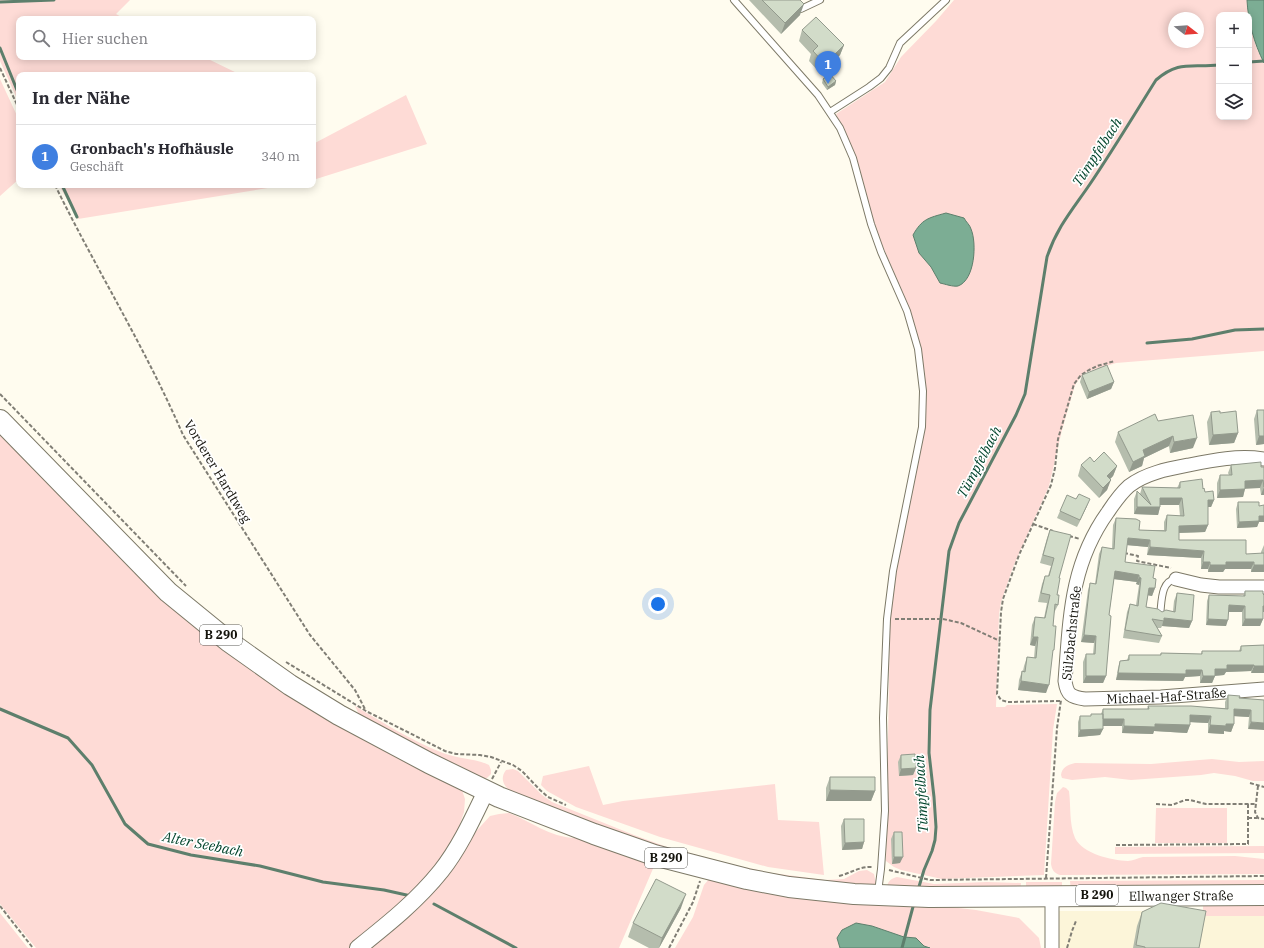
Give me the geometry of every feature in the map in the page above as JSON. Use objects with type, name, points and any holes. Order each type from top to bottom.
[{"type":"main road","name":"B 290","points":[[0,420],[168,592],[228,641],[290,685],[339,715],[430,763],[486,791],[600,837],[654,855],[704,869],[789,887],[878,896],[909,897],[930,888]]},
{"type":"main road","name":"Ellwanger Straße","points":[[930,888],[1049,887],[1264,895]]},
{"type":"street","name":"Sülzbachstraße","points":[[1064,698],[1072,599],[1080,566],[1089,543],[1116,500],[1129,487],[1147,476],[1164,470],[1213,460],[1243,457],[1264,459]]},
{"type":"street","points":[[1176,579],[1201,586],[1264,587]]},
{"type":"street","name":"Michael-Haf-Straße","points":[[1064,698],[1075,697],[1085,699],[1106,699],[1161,697],[1264,688]]},
{"type":"street","points":[[358,948],[401,914],[442,870],[459,843],[486,791]]},
{"type":"street","points":[[1049,887],[1052,948]]},
{"type":"lane","points":[[734,0],[818,95],[840,128],[853,158],[871,224],[881,252],[907,311],[918,349],[923,391],[922,427],[893,571],[887,619],[883,718],[885,811],[878,896]]},
{"type":"lane","points":[[794,0],[801,9],[820,0]]},
{"type":"lane","points":[[830,112],[881,78],[889,68],[900,43],[946,0]]},
{"type":"lane","points":[[1160,615],[1165,585],[1171,580],[1176,579]]},
{"type":"path","points":[[0,68],[16,103]]},
{"type":"path","name":"Vorderer Hardtweg","points":[[57,188],[142,348],[183,435],[310,635],[355,690],[366,710]]},
{"type":"path","points":[[1049,887],[1064,698],[1008,702],[1001,700],[997,694],[1003,599],[1019,554],[1051,484],[1055,468],[1058,439],[1074,384],[1077,379],[1089,370],[1115,361]]},
{"type":"path","points":[[0,394],[178,579],[190,589]]},
{"type":"path","points":[[1033,524],[1054,531]]},
{"type":"path","points":[[1068,536],[1089,543]]},
{"type":"path","points":[[1117,551],[1138,556],[1137,560],[1173,569],[1176,579]]},
{"type":"path","points":[[887,619],[939,618],[961,623],[1000,641]]},
{"type":"path","points":[[284,661],[366,710],[445,751],[456,754],[485,756],[513,766],[522,771],[548,797],[568,806]]},
{"type":"path","points":[[1250,783],[1264,787]]},
{"type":"path","points":[[1258,786],[1254,812],[1258,818]]},
{"type":"path","points":[[1156,804],[1172,805],[1185,800],[1190,800],[1206,804],[1255,804]]},
{"type":"path","points":[[1116,845],[1248,844],[1248,804]]},
{"type":"path","points":[[1248,818],[1264,819]]},
{"type":"path","points":[[835,877],[865,866],[912,876],[930,888],[1049,887],[1264,876]]},
{"type":"path","points":[[669,948],[693,902],[704,869]]},
{"type":"path","points":[[0,906],[33,948]]},
{"type":"path","points":[[1067,948],[1076,921]]},
{"type":"shaded area","points":[[0,0],[130,0],[116,14],[120,16],[16,16],[16,60],[210,60],[235,72],[16,72],[16,96],[0,61]]},
{"type":"shaded area","points":[[954,0],[1247,0],[1248,12],[1216,12],[1216,120],[1252,120],[1252,32],[1257,49],[1264,64],[1264,351],[1116,363],[1086,372],[1075,385],[1062,430],[1049,486],[1013,567],[1001,602],[999,614],[996,707],[1005,707],[1007,705],[1057,704],[1053,730],[1044,875],[942,879],[901,870],[886,861],[890,621],[896,574],[924,426],[925,391],[921,349],[909,307],[873,224],[865,190],[836,114],[885,82],[901,57]],"holes":[[[919,253],[974,253],[940,283],[931,267]]]},
{"type":"shaded area","points":[[1247,0],[1264,0],[1264,63],[1252,32],[1252,12],[1248,12]]},
{"type":"shaded area","points":[[0,79],[16,114],[16,182],[0,196]]},
{"type":"shaded area","points":[[406,95],[427,144],[316,179],[316,142]]},
{"type":"shaded area","points":[[61,188],[268,188],[78,219]]},
{"type":"shaded area","points":[[946,213],[964,218],[973,235],[974,252],[971,269],[968,277],[958,286],[940,283],[931,267],[919,253],[913,235],[919,226],[926,220]]},
{"type":"shaded area","points":[[0,426],[189,620],[462,790],[465,799],[464,812],[457,833],[445,853],[407,902],[349,948],[36,948],[0,904]]},
{"type":"shaded area","points":[[355,706],[420,743],[449,755],[478,761],[489,765],[491,774],[487,778],[481,778],[361,719]]},
{"type":"shaded area","points":[[1212,759],[1239,762],[1264,761],[1264,781],[1253,781],[1235,776],[1214,773],[1131,780],[1105,777],[1072,780],[1062,778],[1061,775],[1064,768],[1075,763],[1151,764]]},
{"type":"shaded area","points":[[589,766],[603,805],[623,801],[775,784],[778,820],[819,822],[824,875],[768,867],[660,837],[576,807],[547,791],[541,785],[543,776]]},
{"type":"shaded area","points":[[513,769],[518,771],[542,795],[552,802],[667,847],[772,873],[825,880],[844,879],[859,871],[867,870],[874,874],[876,884],[871,889],[859,890],[722,867],[629,837],[510,791],[504,784],[503,776],[506,770]]},
{"type":"shaded area","points":[[1063,787],[1069,791],[1071,821],[1075,838],[1079,844],[1091,852],[1106,858],[1128,861],[1143,857],[1235,856],[1264,859],[1264,874],[1060,875],[1054,871],[1051,864],[1055,802],[1057,793]]},
{"type":"shaded area","points":[[1156,808],[1227,808],[1227,843],[1155,843]]},
{"type":"shaded area","points":[[509,813],[557,835],[575,838],[655,864],[619,948],[367,948],[420,907],[470,838],[490,816]]},
{"type":"shaded area","points":[[1264,846],[1264,853],[1115,854],[1115,847]]},
{"type":"shaded area","points":[[897,877],[934,884],[987,882],[1021,883],[1020,891],[887,886],[890,880]]},
{"type":"shaded area","points":[[709,879],[976,910],[1019,918],[1039,938],[1041,948],[930,948],[924,946],[915,938],[904,937],[872,926],[842,930],[837,938],[840,948],[675,948],[693,917],[704,885]]},
{"type":"shaded area","points":[[1264,880],[1264,889],[1071,891],[1070,881]]},
{"type":"shaded area","points":[[1026,882],[1062,882],[1062,891],[1026,891]]},
{"type":"shaded area","points":[[1203,901],[1264,902],[1264,916],[1203,916]]},
{"type":"shaded area","points":[[1057,911],[1264,911],[1264,948],[1058,948]]},
{"type":"shaded area","points":[[0,913],[28,948],[0,948]]},
{"type":"shaded area","points":[[856,923],[872,926],[904,937],[916,938],[924,946],[930,948],[840,948],[837,938],[842,930]]},
{"type":"building","points":[[762,0],[800,0],[804,4],[785,23]]},
{"type":"building","points":[[816,17],[844,45],[825,64],[813,51],[818,46],[802,30]]},
{"type":"building","points":[[830,74],[836,81],[828,87],[823,79]]},
{"type":"building","points":[[1107,365],[1114,382],[1089,392],[1082,375]]},
{"type":"building","points":[[1257,410],[1264,410],[1264,436],[1259,436]]},
{"type":"building","points":[[1220,411],[1220,413],[1236,411],[1238,433],[1213,435],[1211,412]]},
{"type":"building","points":[[1155,414],[1158,421],[1193,415],[1197,438],[1174,442],[1173,436],[1143,450],[1145,456],[1133,462],[1118,432]]},
{"type":"building","points":[[1104,452],[1117,466],[1107,476],[1111,480],[1103,488],[1081,465],[1090,457],[1094,462]]},
{"type":"building","points":[[1261,462],[1261,467],[1264,467],[1264,487],[1263,480],[1245,481],[1245,489],[1220,490],[1220,475],[1232,475],[1231,465]]},
{"type":"building","points":[[1202,479],[1203,489],[1204,488],[1205,492],[1213,491],[1214,500],[1208,500],[1208,525],[1179,526],[1179,540],[1246,540],[1246,554],[1264,553],[1264,565],[1254,565],[1254,562],[1226,562],[1226,565],[1210,565],[1210,562],[1203,562],[1204,551],[1150,547],[1150,540],[1128,538],[1125,562],[1155,566],[1153,578],[1156,579],[1155,588],[1149,588],[1146,607],[1158,609],[1162,612],[1166,610],[1175,612],[1177,593],[1194,595],[1192,621],[1164,618],[1164,621],[1152,619],[1162,636],[1125,630],[1130,604],[1138,606],[1141,578],[1139,575],[1115,571],[1109,615],[1111,616],[1106,676],[1086,676],[1086,654],[1095,654],[1096,636],[1084,635],[1090,583],[1096,584],[1102,547],[1114,549],[1116,518],[1136,519],[1140,521],[1139,530],[1166,531],[1167,515],[1184,516],[1182,498],[1160,498],[1160,507],[1137,507],[1137,491],[1151,505],[1142,487],[1180,488],[1180,482]]},
{"type":"building","points":[[1079,494],[1090,499],[1080,520],[1060,511],[1067,495],[1076,499]]},
{"type":"building","points":[[1238,502],[1259,502],[1259,506],[1264,505],[1264,516],[1259,516],[1259,521],[1239,522]]},
{"type":"building","points":[[1050,530],[1071,535],[1059,578],[1057,595],[1059,595],[1058,605],[1055,604],[1053,626],[1056,626],[1049,685],[1021,681],[1022,671],[1025,672],[1027,657],[1036,658],[1038,637],[1033,637],[1035,617],[1045,618],[1050,595],[1041,593],[1045,576],[1049,576],[1054,558],[1043,555]]},
{"type":"building","points":[[1245,591],[1263,591],[1263,619],[1245,619],[1245,606],[1229,605],[1228,620],[1208,619],[1209,595],[1245,596]]},
{"type":"building","points":[[1264,645],[1264,666],[1227,665],[1227,669],[1215,669],[1215,676],[1203,676],[1202,670],[1186,670],[1186,674],[1118,673],[1120,661],[1129,660],[1129,655],[1161,655],[1161,653],[1202,654],[1202,651],[1241,651],[1241,646]]},
{"type":"building","points":[[1228,695],[1240,696],[1239,698],[1264,700],[1264,723],[1251,722],[1251,710],[1234,709],[1234,724],[1226,724],[1226,726],[1210,725],[1211,716],[1190,715],[1190,725],[1155,724],[1155,727],[1124,726],[1124,719],[1103,719],[1103,709],[1149,709],[1148,706],[1191,706],[1228,709]]},
{"type":"building","points":[[1091,714],[1103,714],[1103,729],[1080,730],[1080,716],[1091,716]]},
{"type":"building","points":[[915,754],[916,768],[901,769],[901,755]]},
{"type":"building","points":[[830,777],[875,777],[875,791],[830,790]]},
{"type":"building","points":[[844,819],[864,819],[864,842],[845,843]]},
{"type":"building","points":[[894,832],[902,832],[903,857],[894,857]]},
{"type":"building","points":[[656,879],[686,894],[662,938],[633,923]]},
{"type":"building","points":[[1161,903],[1206,911],[1199,948],[1145,948],[1136,945],[1142,912]]},
{"type":"waterway","points":[[0,2],[54,0]]},
{"type":"waterway","points":[[0,48],[16,88]]},
{"type":"waterway","name":"Tümpfelbach","points":[[1252,62],[1264,61]]},
{"type":"waterway","name":"Tümpfelbach","points":[[918,890],[935,840],[936,827],[934,797],[929,753],[930,710],[949,551],[959,523],[1016,415],[1025,394],[1047,257],[1061,227],[1156,80],[1164,74],[1179,67],[1216,65]]},
{"type":"waterway","points":[[63,188],[77,217]]},
{"type":"waterway","points":[[1147,343],[1192,339],[1235,330],[1264,329]]},
{"type":"waterway","name":"Alter Seebach","points":[[0,709],[68,738],[92,765],[125,824],[148,844],[191,855],[260,866],[323,882],[384,890],[411,896]]},
{"type":"waterway","name":"Tümpfelbach","points":[[902,948],[914,903]]},
{"type":"waterway","name":"Alter Seebach","points":[[434,904],[516,948]]},
{"type":"place","name":"Gronbach's Hofhäusle","points":[[828,84]]}]
